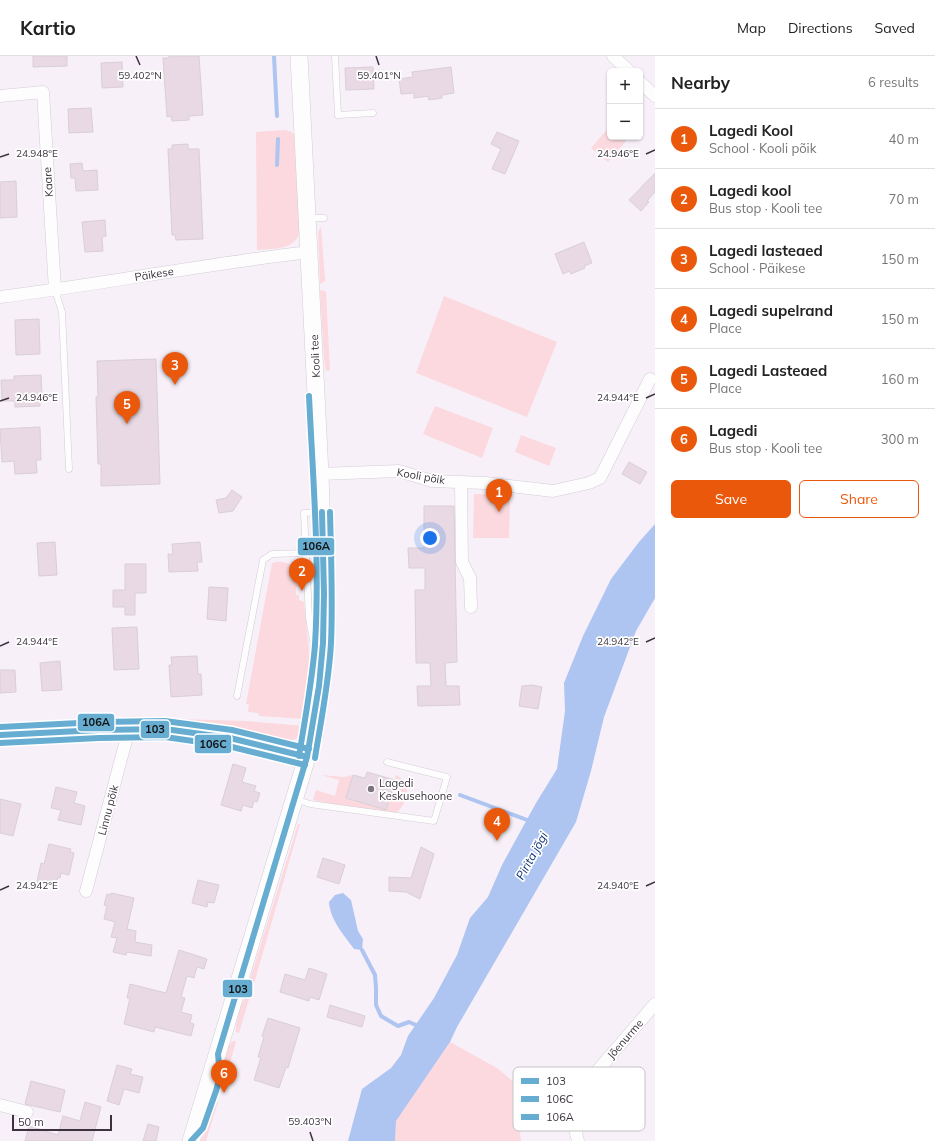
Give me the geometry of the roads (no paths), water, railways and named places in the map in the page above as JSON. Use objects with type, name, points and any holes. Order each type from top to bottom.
[{"type":"street","name":"Kooli tee","points":[[191,1140],[307,757],[320,674],[323,644],[322,512],[309,252],[316,218],[299,56]]},
{"type":"street","points":[[613,56],[625,68]]},
{"type":"street","points":[[643,85],[655,96]]},
{"type":"street","name":"Kaare","points":[[0,96],[43,92],[55,290]]},
{"type":"street","name":"Päikese","points":[[0,297],[55,290],[255,258],[309,252]]},
{"type":"street","name":"Kooli põik","points":[[320,474],[399,471],[432,481],[485,483],[553,491],[589,483],[600,478],[650,379]]},
{"type":"street","points":[[461,482],[462,562],[470,578],[471,607]]},
{"type":"street","points":[[0,735],[129,729],[165,729],[230,738],[307,757]]},
{"type":"street","name":"Linnu põik","points":[[86,891],[129,729]]},
{"type":"street","name":"Jõenurme","points":[[601,1067],[655,1004]]},
{"type":"street","points":[[0,1106],[27,1112]]},
{"type":"street","name":"Jõenurme","points":[[576,1131],[578,1141]]},
{"type":"lane","points":[[335,56],[338,115],[373,114]]},
{"type":"lane","points":[[55,290],[62,312],[69,469]]},
{"type":"lane","points":[[320,674],[309,618],[304,513],[322,512]]},
{"type":"lane","points":[[237,696],[263,560],[272,554],[306,553]]},
{"type":"lane","points":[[295,799],[310,804],[434,821],[447,777],[387,762]]},
{"type":"water","name":"Pirita jõgi","points":[[655,524],[655,598],[636,631],[604,717],[591,771],[576,822],[457,1027],[450,1042],[396,1121],[395,1141],[348,1141],[362,1089],[391,1068],[401,1055],[408,1036],[434,998],[457,955],[470,918],[488,897],[502,865],[536,803],[557,769],[565,711],[564,683],[583,636],[611,579],[639,542]]},
{"type":"water","points":[[343,893],[351,900],[358,931],[363,939],[362,950],[354,949],[338,927],[330,909],[329,902],[335,895]]},
{"type":"waterway","points":[[274,56],[277,116]]},
{"type":"waterway","points":[[277,165],[278,139]]},
{"type":"waterway","points":[[460,795],[530,821]]},
{"type":"waterway","points":[[362,950],[375,975],[376,1005],[381,1016],[398,1026],[409,1022],[419,1028]]},
{"type":"place","name":"Lagedi lasteaed","points":[[175,385]]},
{"type":"place","name":"Lagedi Lasteaed","points":[[127,424]]},
{"type":"place","name":"Lagedi Kool","points":[[499,512]]},
{"type":"place","name":"Lagedi kool","points":[[302,591]]},
{"type":"place","name":"Lagedi Keskusehoone","points":[[371,789]]},
{"type":"place","name":"Lagedi supelrand","points":[[497,841]]},
{"type":"place","name":"Lagedi","points":[[224,1093]]}]
